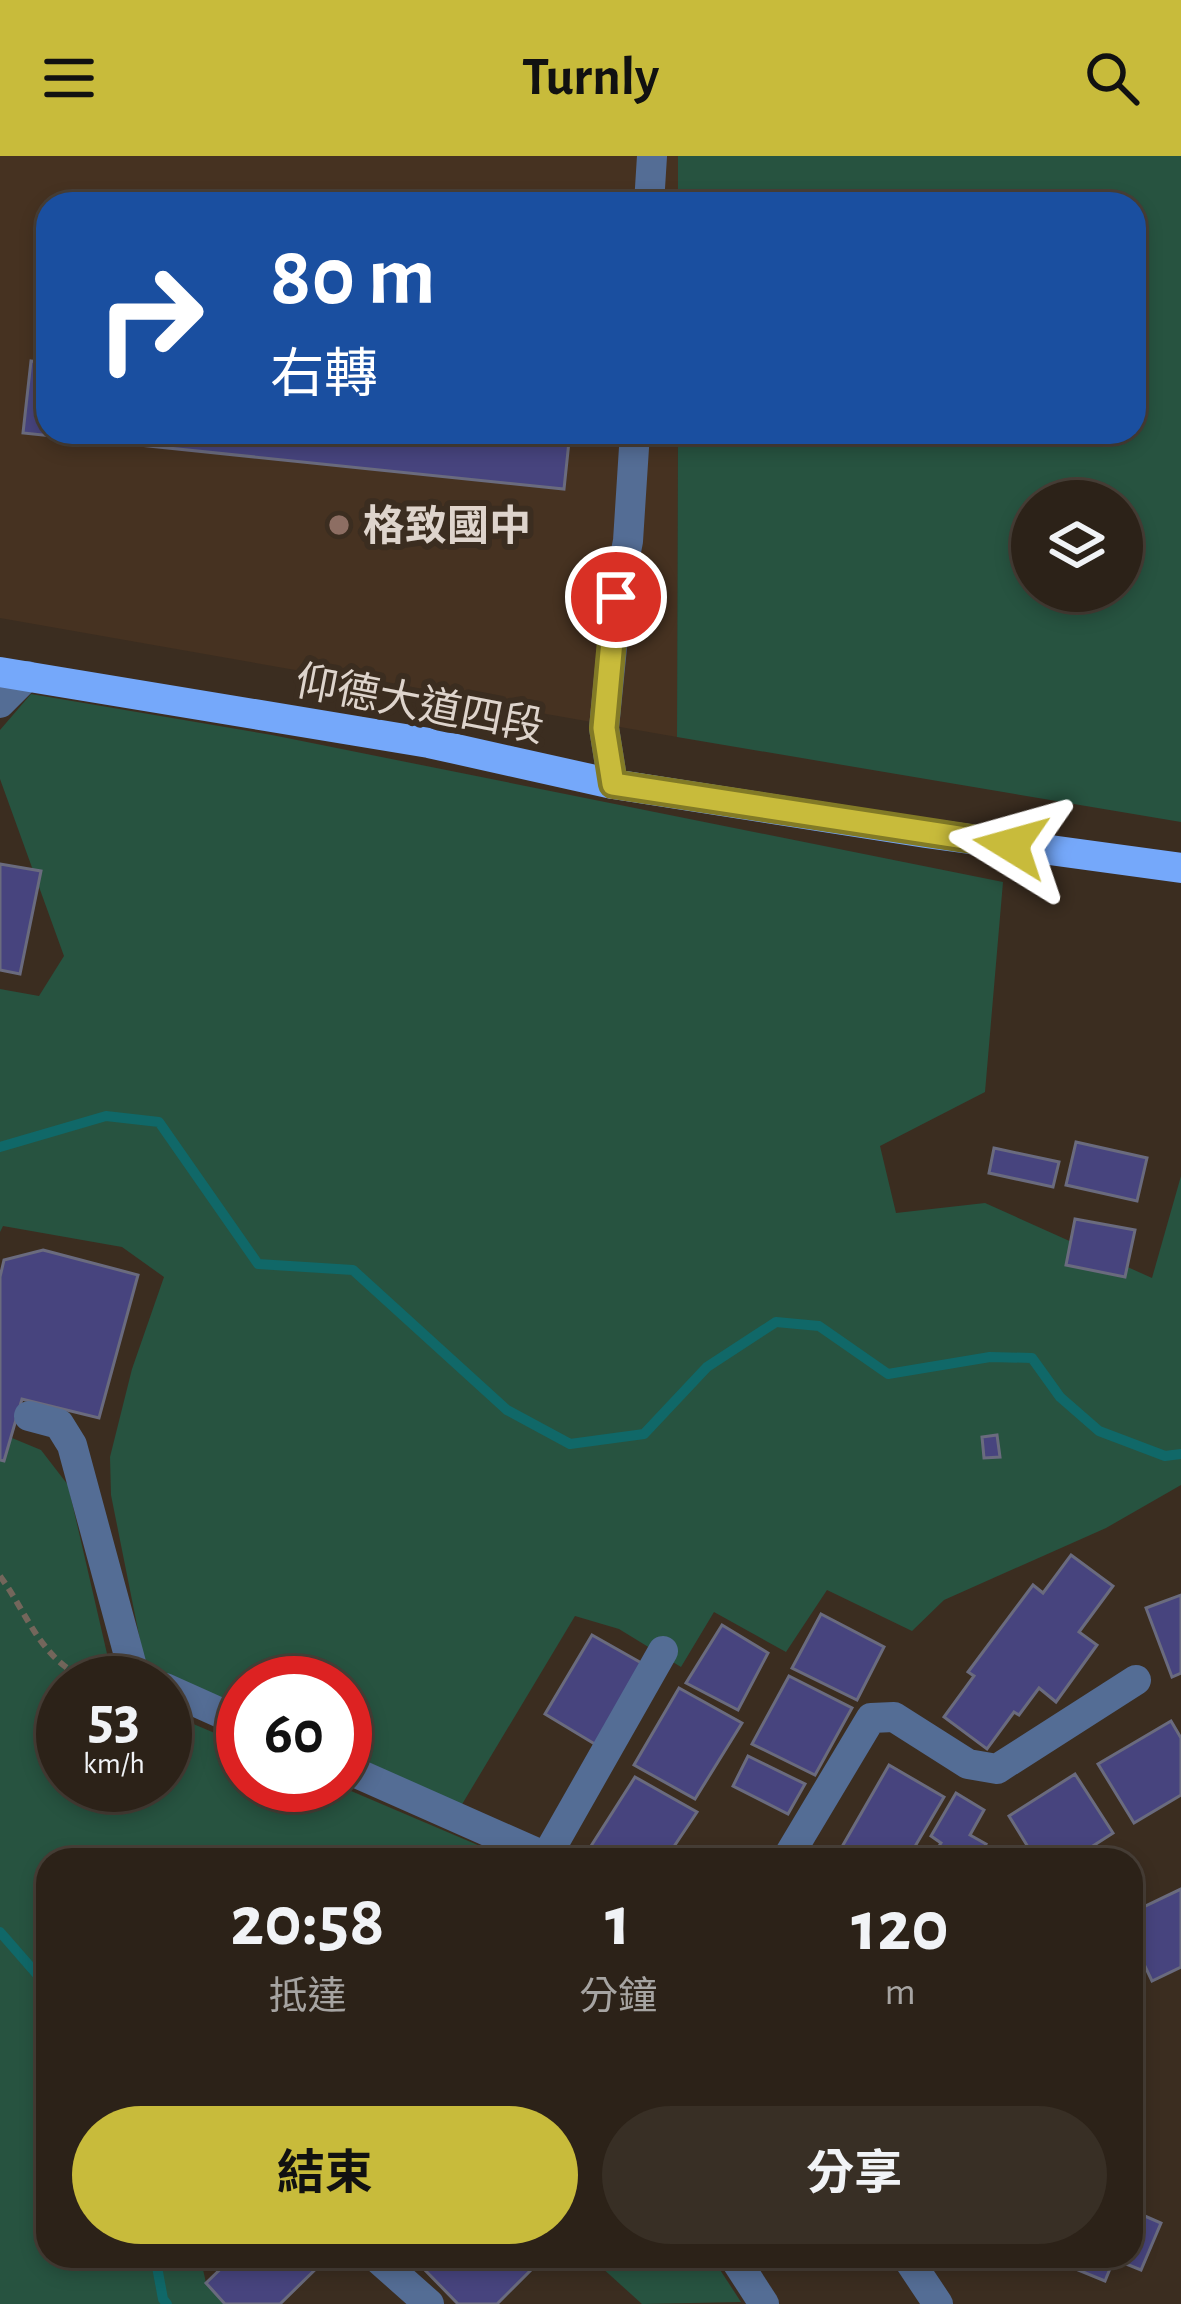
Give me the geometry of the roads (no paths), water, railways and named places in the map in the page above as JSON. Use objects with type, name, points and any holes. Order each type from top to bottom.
[{"type":"main road","name":"仰德大道四段","points":[[14,674],[429,743],[613,784],[1181,868]]},
{"type":"street","points":[[650,192],[652,156]]},
{"type":"street","points":[[613,784],[604,728],[616,597],[628,542],[633,444]]},
{"type":"street","points":[[0,703],[14,674]]},
{"type":"street","points":[[28,1416],[58,1424],[72,1445],[129,1656]]},
{"type":"street","points":[[555,1848],[663,1651]]},
{"type":"street","points":[[793,1848],[872,1718],[894,1717],[968,1764],[997,1769],[1136,1680]]},
{"type":"street","points":[[372,1780],[524,1848]]},
{"type":"street","points":[[388,2268],[429,2304]]},
{"type":"street","points":[[741,2268],[764,2304]]},
{"type":"street","points":[[914,2268],[938,2304]]},
{"type":"waterway","points":[[0,1147],[106,1116],[159,1122],[258,1264],[353,1270],[507,1410],[570,1444],[644,1434],[707,1367],[776,1322],[819,1326],[888,1374],[990,1357],[1032,1358],[1060,1397],[1099,1431],[1165,1456],[1181,1454]]},
{"type":"waterway","points":[[0,1932],[36,1973]]},
{"type":"waterway","points":[[157,2268],[167,2304]]},
{"type":"place","name":"格致國中","points":[[339,525]]}]
